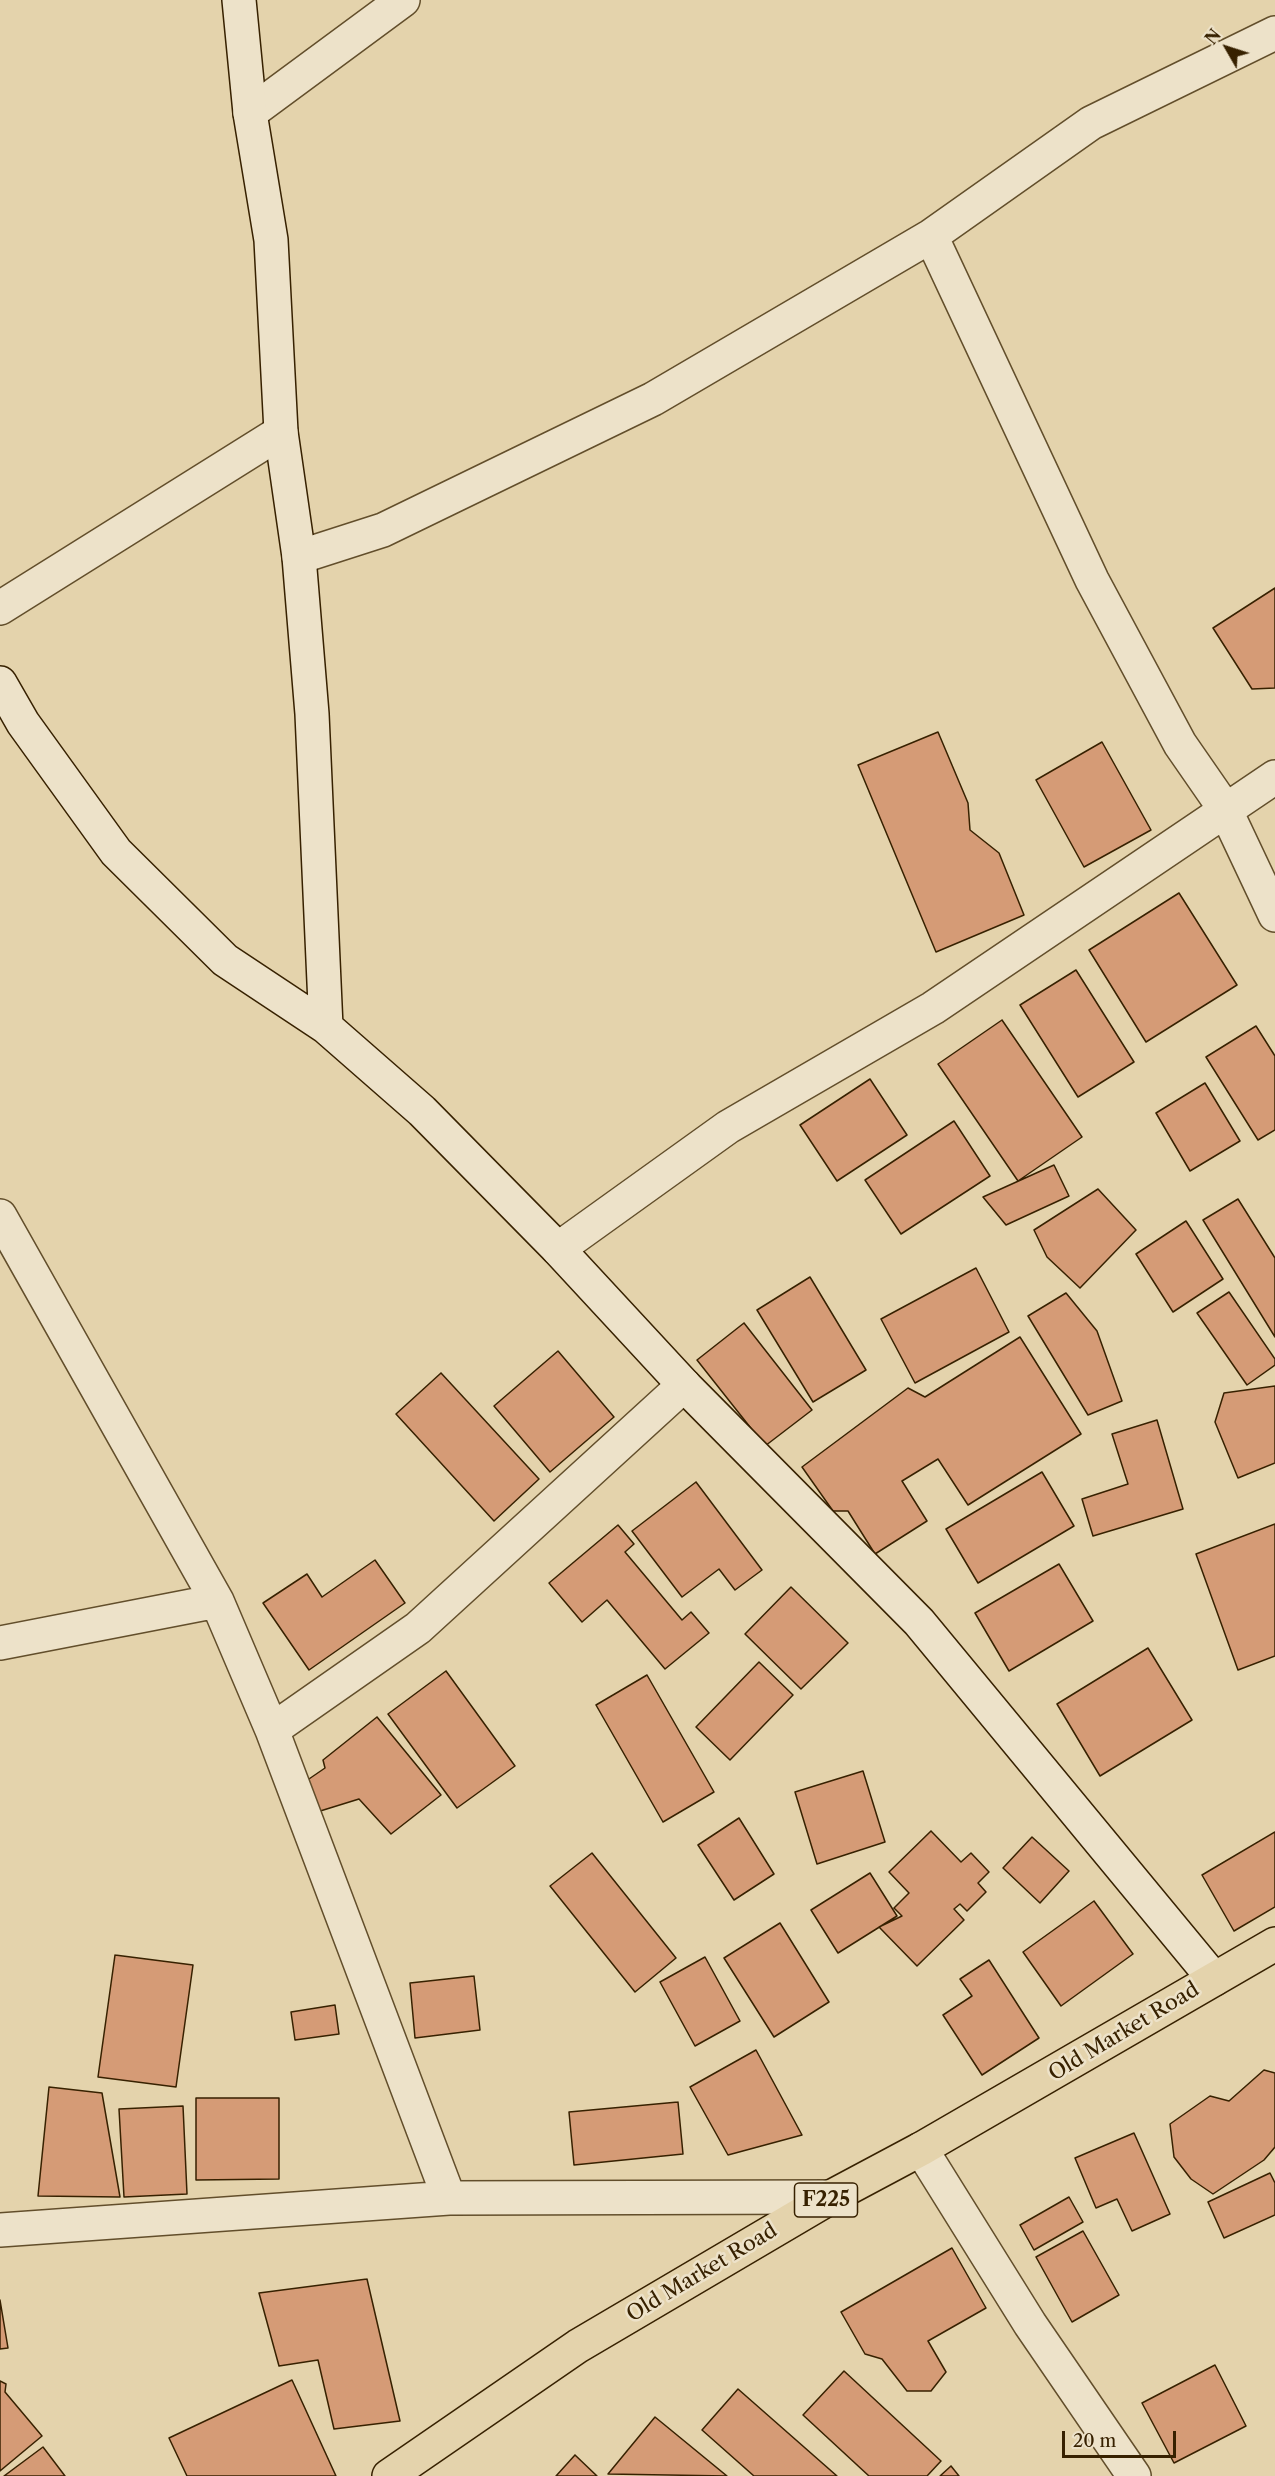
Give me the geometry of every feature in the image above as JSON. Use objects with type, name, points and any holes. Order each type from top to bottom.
[{"type":"main road","name":"Old Market Road","points":[[389,2476],[578,2346],[831,2197],[921,2149],[1275,1944]]},
{"type":"street","points":[[239,0],[250,113],[271,240],[281,432],[299,557],[312,714],[326,1027]]},
{"type":"street","points":[[250,113],[403,0]]},
{"type":"street","points":[[299,557],[384,530],[653,399],[931,236],[1090,123],[1275,33]]},
{"type":"street","points":[[931,236],[1092,580],[1180,744],[1226,809],[1275,915]]},
{"type":"street","points":[[0,608],[281,432]]},
{"type":"street","points":[[0,683],[23,723],[116,852],[225,960],[326,1027],[422,1111],[558,1249],[684,1385],[919,1622],[1214,1979]]},
{"type":"street","points":[[558,1249],[728,1127],[933,1008],[1275,777]]},
{"type":"street","points":[[0,1216],[217,1601],[272,1730],[449,2198]]},
{"type":"street","points":[[272,1730],[418,1628],[684,1385]]},
{"type":"street","points":[[0,1643],[217,1601]]},
{"type":"street","points":[[921,2149],[1029,2324],[1134,2476]]},
{"type":"street","points":[[0,2230],[449,2198],[831,2197]]},
{"type":"building","points":[[1275,588],[1275,688],[1252,689],[1213,628]]},
{"type":"building","points":[[938,732],[968,803],[970,830],[999,853],[1024,915],[936,952],[858,765]]},
{"type":"building","points":[[1102,742],[1151,830],[1084,867],[1036,780]]},
{"type":"building","points":[[1179,893],[1237,985],[1146,1042],[1089,950]]},
{"type":"building","points":[[1076,970],[1134,1062],[1078,1097],[1020,1005]]},
{"type":"building","points":[[1002,1020],[1082,1137],[1018,1181],[938,1064]]},
{"type":"building","points":[[1256,1026],[1275,1056],[1275,1130],[1258,1140],[1206,1057]]},
{"type":"building","points":[[870,1079],[907,1135],[837,1181],[800,1125]]},
{"type":"building","points":[[1205,1083],[1240,1141],[1190,1171],[1156,1113]]},
{"type":"building","points":[[954,1121],[990,1176],[901,1234],[865,1180]]},
{"type":"building","points":[[1054,1165],[1069,1196],[1006,1225],[983,1197]]},
{"type":"building","points":[[1098,1189],[1136,1230],[1080,1288],[1047,1257],[1034,1230]]},
{"type":"building","points":[[1238,1199],[1275,1258],[1275,1337],[1203,1220]]},
{"type":"building","points":[[1186,1221],[1223,1279],[1173,1312],[1136,1254]]},
{"type":"building","points":[[976,1268],[1009,1332],[915,1383],[881,1319]]},
{"type":"building","points":[[810,1277],[866,1370],[813,1402],[757,1310]]},
{"type":"building","points":[[1229,1292],[1275,1359],[1275,1365],[1247,1385],[1197,1313]]},
{"type":"building","points":[[1066,1293],[1097,1331],[1122,1401],[1088,1415],[1028,1316]]},
{"type":"building","points":[[744,1323],[812,1410],[765,1446],[697,1360]]},
{"type":"building","points":[[1020,1337],[1081,1434],[968,1505],[938,1459],[902,1481],[927,1521],[875,1554],[848,1511],[833,1511],[802,1467],[908,1388],[925,1397]]},
{"type":"building","points":[[558,1351],[614,1417],[550,1472],[494,1406]]},
{"type":"building","points":[[441,1373],[539,1479],[494,1521],[396,1414]]},
{"type":"building","points":[[1275,1386],[1275,1463],[1238,1478],[1215,1422],[1224,1393]]},
{"type":"building","points":[[1157,1420],[1183,1509],[1093,1536],[1082,1499],[1128,1484],[1112,1434]]},
{"type":"building","points":[[1042,1472],[1074,1526],[978,1583],[946,1529]]},
{"type":"building","points":[[696,1482],[762,1570],[735,1590],[719,1569],[682,1597],[632,1531]]},
{"type":"building","points":[[1275,1524],[1275,1656],[1238,1670],[1196,1554]]},
{"type":"building","points":[[618,1525],[634,1544],[625,1552],[682,1620],[691,1612],[709,1633],[665,1669],[607,1600],[582,1622],[549,1583]]},
{"type":"building","points":[[375,1560],[405,1603],[309,1670],[263,1603],[307,1574],[322,1597]]},
{"type":"building","points":[[1059,1564],[1093,1621],[1009,1671],[975,1613]]},
{"type":"building","points":[[791,1587],[848,1643],[801,1689],[745,1634]]},
{"type":"building","points":[[1148,1648],[1192,1720],[1100,1776],[1057,1704]]},
{"type":"building","points":[[759,1662],[793,1695],[730,1760],[696,1727]]},
{"type":"building","points":[[446,1671],[515,1766],[457,1808],[388,1714]]},
{"type":"building","points":[[647,1675],[714,1792],[663,1822],[596,1705]]},
{"type":"building","points":[[377,1717],[441,1795],[391,1834],[359,1799],[317,1812],[306,1781],[325,1768],[323,1760]]},
{"type":"building","points":[[863,1771],[885,1842],[817,1864],[795,1792]]},
{"type":"building","points":[[739,1818],[774,1874],[734,1900],[698,1845]]},
{"type":"building","points":[[931,1831],[961,1862],[971,1853],[989,1872],[978,1883],[986,1892],[967,1911],[960,1904],[954,1909],[964,1920],[917,1966],[879,1927],[902,1916],[894,1908],[909,1893],[889,1872]]},
{"type":"building","points":[[1275,1832],[1275,1907],[1234,1931],[1202,1875]]},
{"type":"building","points":[[1032,1837],[1069,1871],[1040,1903],[1003,1868]]},
{"type":"building","points":[[592,1853],[676,1958],[635,1992],[550,1886]]},
{"type":"building","points":[[870,1873],[897,1916],[838,1953],[811,1910]]},
{"type":"building","points":[[1094,1901],[1133,1954],[1061,2006],[1023,1952]]},
{"type":"building","points":[[780,1923],[829,2002],[774,2037],[724,1958]]},
{"type":"building","points":[[115,1955],[193,1965],[176,2087],[98,2077]]},
{"type":"building","points":[[705,1957],[740,2021],[695,2046],[660,1982]]},
{"type":"building","points":[[989,1960],[1039,2038],[982,2075],[943,2015],[972,1996],[960,1979]]},
{"type":"building","points":[[474,1976],[480,2030],[415,2038],[410,1983]]},
{"type":"building","points":[[335,2005],[339,2034],[295,2040],[291,2012]]},
{"type":"building","points":[[756,2050],[802,2135],[728,2155],[690,2087]]},
{"type":"building","points":[[1264,2070],[1275,2073],[1275,2147],[1264,2160],[1213,2194],[1191,2179],[1174,2157],[1170,2124],[1210,2096],[1229,2101]]},
{"type":"building","points":[[49,2087],[102,2093],[120,2197],[38,2196]]},
{"type":"building","points":[[196,2098],[279,2098],[279,2179],[196,2180]]},
{"type":"building","points":[[678,2102],[683,2154],[574,2165],[569,2112]]},
{"type":"building","points":[[183,2106],[187,2194],[124,2197],[119,2109]]},
{"type":"building","points":[[1134,2133],[1170,2214],[1132,2231],[1117,2199],[1096,2208],[1075,2158]]},
{"type":"building","points":[[1270,2173],[1275,2183],[1275,2215],[1224,2238],[1208,2202]]},
{"type":"building","points":[[1069,2197],[1083,2222],[1034,2250],[1020,2225]]},
{"type":"building","points":[[1083,2231],[1119,2295],[1072,2322],[1036,2257]]},
{"type":"building","points":[[952,2248],[986,2308],[928,2341],[946,2372],[931,2391],[907,2391],[882,2359],[865,2354],[841,2312]]},
{"type":"building","points":[[367,2279],[400,2421],[334,2429],[318,2360],[279,2366],[259,2293]]},
{"type":"building","points":[[0,2300],[8,2348],[0,2349]]},
{"type":"building","points":[[1215,2365],[1246,2426],[1174,2463],[1142,2403]]},
{"type":"building","points":[[844,2371],[941,2461],[927,2476],[869,2476],[803,2415]]},
{"type":"building","points":[[292,2380],[336,2476],[187,2476],[169,2438]]},
{"type":"building","points":[[0,2381],[6,2384],[5,2392],[42,2436],[0,2471]]},
{"type":"building","points":[[738,2389],[837,2476],[754,2476],[702,2430]]},
{"type":"building","points":[[655,2417],[727,2476],[608,2474]]},
{"type":"building","points":[[43,2447],[65,2476],[4,2476]]},
{"type":"building","points":[[575,2455],[597,2476],[556,2476]]},
{"type":"building","points":[[951,2466],[959,2476],[940,2476]]}]
